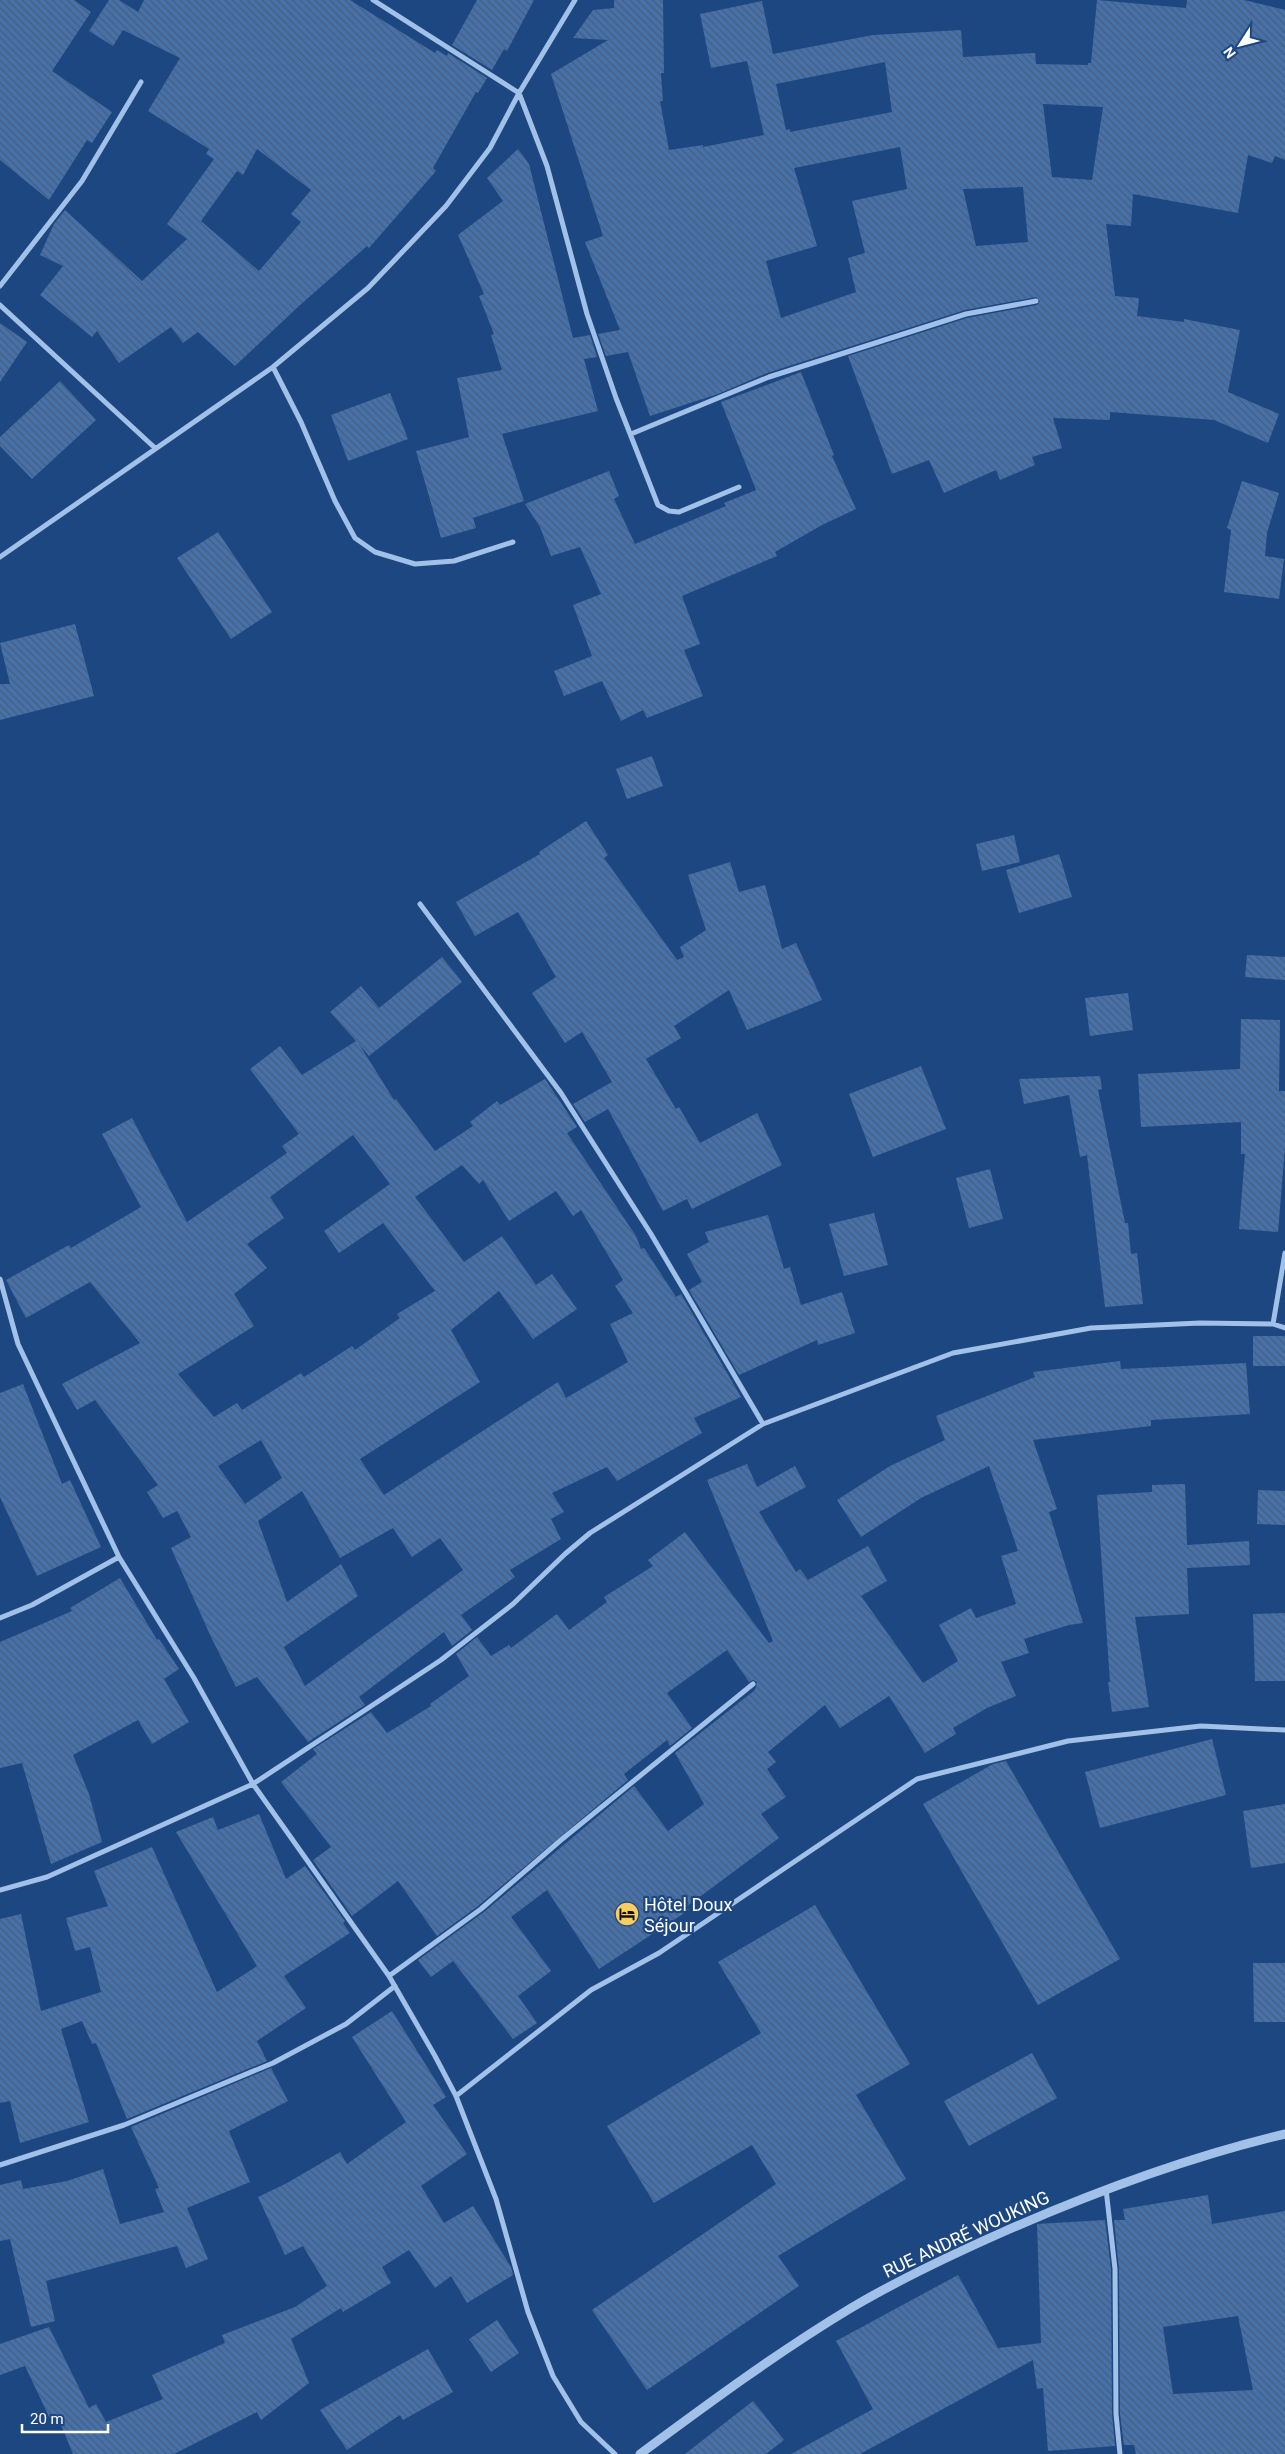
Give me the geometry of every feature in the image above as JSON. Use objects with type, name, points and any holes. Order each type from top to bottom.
[{"type":"street","points":[[373,0],[519,93],[547,166],[587,314],[616,398],[658,505],[669,511],[679,512],[739,487]]},
{"type":"street","points":[[0,557],[273,368],[368,288],[446,206],[490,148],[519,93],[575,0]]},
{"type":"street","points":[[0,286],[82,181],[141,82]]},
{"type":"street","points":[[631,434],[769,377],[966,314],[1036,301]]},
{"type":"street","points":[[0,305],[155,448]]},
{"type":"street","points":[[273,368],[301,422],[335,501],[355,538],[375,552],[415,564],[454,561],[513,542]]},
{"type":"street","points":[[420,904],[561,1093],[651,1234],[763,1424]]},
{"type":"street","points":[[1272,1324],[1285,1253]]},
{"type":"street","points":[[0,1279],[18,1344],[119,1558],[194,1678],[253,1784],[389,1976],[456,2096],[496,2198],[528,2312],[553,2376],[581,2422],[615,2454]]},
{"type":"street","points":[[0,1890],[47,1877],[253,1784],[441,1660],[513,1604],[565,1554],[590,1533],[676,1477],[763,1424],[953,1353],[1091,1328],[1200,1323],[1272,1324],[1285,1328]]},
{"type":"street","points":[[0,1618],[32,1605],[119,1558]]},
{"type":"street","points":[[389,1976],[481,1909],[561,1840],[753,1684]]},
{"type":"street","points":[[456,2096],[591,1990],[659,1953],[917,1780],[1068,1741],[1202,1726],[1285,1730]]},
{"type":"street","points":[[0,2165],[124,2125],[273,2063],[346,2024],[395,1986]]},
{"type":"street","name":"RUE ANDRÉ WOUKING","points":[[640,2454],[728,2389],[852,2308],[942,2258],[1106,2189],[1190,2161],[1285,2134]]},
{"type":"street","points":[[1106,2189],[1115,2269],[1116,2414],[1120,2454]]},
{"type":"building","points":[[0,0],[74,0],[91,12],[52,71],[112,112],[92,143],[87,140],[49,200],[0,160]]},
{"type":"building","points":[[109,0],[119,0],[138,12],[144,0],[350,0],[435,53],[437,50],[447,56],[448,53],[487,78],[478,93],[476,92],[433,168],[436,171],[369,248],[367,246],[235,366],[198,332],[183,343],[171,327],[119,363],[97,331],[92,337],[40,295],[63,266],[40,255],[54,224],[65,210],[142,281],[187,239],[167,224],[214,159],[206,154],[209,149],[148,111],[180,58],[123,30],[113,46],[89,31]],"holes":[[[257,149],[311,190],[291,214],[301,222],[259,271],[201,221],[237,171],[243,175]]]},
{"type":"building","points":[[477,0],[534,0],[507,51],[504,49],[492,70],[452,45]]},
{"type":"building","points":[[614,0],[663,0],[664,73],[661,73],[663,101],[660,101],[669,150],[703,145],[703,147],[764,135],[747,61],[711,68],[700,14],[762,1],[773,54],[873,35],[961,30],[963,57],[1035,53],[1036,64],[1088,65],[1088,63],[1091,63],[1097,0],[1186,8],[1187,0],[1244,0],[1285,10],[1285,160],[1275,156],[1272,163],[1248,155],[1238,213],[1133,194],[1131,226],[1106,224],[1115,296],[1139,298],[1137,316],[1184,322],[1184,319],[1240,330],[1228,392],[1279,414],[1268,443],[1214,420],[1110,412],[1110,420],[1053,418],[1062,448],[1032,457],[1035,465],[1000,480],[996,470],[944,493],[929,460],[892,474],[848,356],[967,318],[1037,305],[1040,301],[1036,297],[965,310],[767,373],[718,394],[650,416],[628,352],[606,356],[598,334],[620,330],[585,242],[603,236],[551,74],[608,40],[573,38],[593,10],[614,8]],"holes":[[[885,62],[892,112],[790,132],[790,129],[786,130],[776,84]],[[1043,104],[1103,107],[1092,180],[1052,177]],[[900,147],[907,189],[852,201],[865,253],[848,258],[856,292],[781,318],[766,261],[817,246],[794,168]],[[1023,187],[1028,242],[976,246],[963,189]]]},
{"type":"building","points":[[518,149],[529,164],[573,338],[590,335],[597,357],[584,359],[598,411],[502,434],[524,501],[473,518],[476,528],[441,538],[416,451],[469,437],[457,378],[502,370],[491,335],[494,334],[479,296],[484,294],[458,235],[503,201],[487,178]]},
{"type":"building","points":[[0,323],[27,342],[0,382]]},
{"type":"building","points":[[801,372],[834,455],[832,456],[856,509],[822,525],[775,552],[777,556],[682,596],[700,644],[684,650],[703,696],[647,718],[643,710],[621,721],[602,681],[564,696],[554,671],[592,656],[573,605],[601,594],[580,547],[551,556],[540,527],[525,504],[609,471],[619,496],[614,499],[635,544],[726,506],[724,503],[756,490],[721,402]]},
{"type":"building","points":[[60,381],[96,420],[32,479],[0,446],[0,437]]},
{"type":"building","points":[[390,393],[408,439],[348,461],[331,415]]},
{"type":"building","points":[[1242,481],[1279,493],[1267,533],[1265,556],[1284,559],[1279,599],[1224,592],[1231,530],[1227,528]]},
{"type":"building","points":[[218,532],[272,612],[231,639],[177,558]]},
{"type":"building","points":[[75,624],[94,696],[0,720],[0,684],[10,684],[0,643]]},
{"type":"building","points":[[652,756],[663,786],[627,799],[616,769]]},
{"type":"building","points":[[586,821],[608,855],[604,858],[677,960],[684,957],[680,947],[706,930],[688,875],[730,862],[739,892],[765,885],[782,949],[796,943],[822,1000],[747,1030],[729,990],[674,1026],[681,1038],[646,1059],[676,1109],[679,1107],[700,1143],[757,1113],[782,1165],[692,1209],[687,1199],[663,1211],[608,1109],[585,1122],[573,1104],[612,1082],[582,1032],[565,1043],[532,993],[556,977],[518,912],[475,936],[456,902],[540,854],[539,852]]},
{"type":"building","points":[[1014,835],[1020,862],[982,871],[976,844]]},
{"type":"building","points":[[1059,854],[1072,897],[1019,913],[1006,870]]},
{"type":"building","points":[[1247,955],[1285,957],[1285,980],[1245,977]]},
{"type":"building","points":[[442,957],[462,982],[369,1056],[359,1044],[394,1100],[396,1099],[435,1151],[473,1126],[470,1122],[497,1101],[500,1105],[545,1079],[577,1127],[567,1133],[636,1236],[641,1249],[644,1248],[676,1297],[681,1294],[741,1397],[694,1418],[702,1433],[617,1481],[607,1467],[552,1493],[564,1512],[551,1519],[561,1539],[510,1570],[515,1577],[461,1615],[472,1630],[452,1646],[444,1632],[359,1697],[365,1705],[308,1742],[257,1677],[236,1687],[171,1548],[191,1537],[177,1511],[163,1518],[147,1492],[158,1485],[95,1400],[77,1410],[62,1384],[140,1343],[90,1282],[26,1318],[6,1280],[69,1245],[71,1248],[141,1207],[102,1134],[132,1118],[187,1222],[287,1153],[282,1146],[299,1134],[250,1069],[280,1046],[302,1075],[356,1041],[330,1012],[361,986],[379,1008]],"holes":[[[353,1135],[390,1184],[324,1231],[339,1253],[383,1223],[435,1291],[397,1314],[400,1318],[355,1350],[352,1346],[304,1377],[301,1373],[242,1410],[237,1403],[214,1417],[178,1374],[254,1326],[234,1294],[267,1268],[247,1244],[284,1218],[270,1197]],[[462,1165],[479,1184],[483,1180],[509,1221],[556,1191],[573,1216],[581,1210],[623,1280],[615,1286],[633,1313],[610,1324],[628,1362],[566,1398],[558,1382],[384,1495],[360,1459],[480,1382],[451,1330],[499,1291],[533,1339],[577,1309],[552,1274],[536,1285],[502,1236],[464,1262],[415,1197]],[[261,1440],[282,1478],[245,1504],[218,1466]],[[302,1491],[340,1558],[393,1528],[412,1557],[440,1538],[463,1570],[305,1686],[284,1647],[358,1596],[341,1564],[287,1602],[258,1521]]]},
{"type":"building","points":[[1128,993],[1133,1030],[1090,1036],[1085,998]]},
{"type":"building","points":[[1241,1019],[1280,1020],[1279,1091],[1285,1091],[1285,1148],[1278,1232],[1239,1229],[1245,1154],[1241,1154],[1241,1122],[1141,1127],[1138,1074],[1240,1069]]},
{"type":"building","points":[[921,1066],[946,1129],[873,1157],[849,1094]]},
{"type":"building","points":[[1100,1076],[1102,1089],[1098,1090],[1125,1223],[1128,1223],[1131,1254],[1137,1253],[1143,1304],[1105,1307],[1087,1155],[1080,1157],[1069,1095],[1024,1104],[1019,1079]]},
{"type":"building","points":[[990,1169],[1003,1219],[969,1228],[956,1178]]},
{"type":"building","points":[[874,1213],[888,1265],[844,1276],[829,1224]]},
{"type":"building","points":[[768,1215],[784,1269],[790,1267],[801,1305],[842,1292],[855,1333],[818,1345],[817,1340],[739,1375],[689,1290],[702,1282],[687,1254],[709,1242],[705,1232]]},
{"type":"building","points":[[1253,1336],[1285,1336],[1285,1366],[1253,1366]]},
{"type":"building","points":[[1120,1361],[1121,1369],[1246,1363],[1250,1414],[1151,1420],[1151,1426],[1033,1440],[1057,1509],[1049,1512],[1083,1623],[1069,1625],[1024,1639],[1029,1653],[1001,1662],[1016,1696],[987,1708],[953,1728],[956,1734],[925,1753],[889,1696],[840,1728],[825,1705],[768,1752],[776,1762],[767,1769],[786,1797],[761,1814],[779,1838],[686,1907],[689,1910],[599,1969],[547,1890],[511,1917],[551,1971],[518,1996],[537,2023],[513,2039],[453,1961],[431,1977],[418,1960],[484,1912],[634,1786],[668,1831],[704,1804],[675,1753],[755,1690],[757,1682],[753,1680],[749,1682],[727,1650],[667,1693],[692,1728],[670,1746],[667,1740],[624,1774],[628,1780],[478,1906],[437,1936],[398,1881],[352,1916],[313,1860],[331,1847],[281,1782],[317,1754],[313,1749],[371,1712],[387,1733],[431,1706],[430,1704],[469,1676],[456,1654],[477,1637],[491,1656],[509,1645],[511,1648],[557,1614],[569,1630],[607,1602],[604,1597],[653,1566],[648,1560],[685,1532],[769,1643],[773,1641],[707,1480],[747,1464],[757,1487],[795,1466],[806,1487],[759,1512],[796,1572],[800,1569],[808,1580],[868,1546],[887,1581],[861,1596],[923,1683],[958,1661],[939,1625],[971,1608],[976,1618],[1016,1604],[1001,1556],[1018,1551],[989,1466],[921,1498],[861,1537],[837,1500],[890,1466],[945,1440],[936,1416],[1035,1377],[1033,1372]]},
{"type":"building","points":[[23,1384],[62,1484],[70,1480],[101,1547],[37,1576],[0,1497],[0,1393]]},
{"type":"building","points":[[1185,1484],[1187,1545],[1249,1541],[1250,1565],[1187,1568],[1189,1614],[1135,1617],[1149,1707],[1112,1712],[1108,1682],[1110,1682],[1097,1495],[1152,1492],[1152,1485]]},
{"type":"building","points":[[1258,1490],[1285,1491],[1285,1525],[1257,1524]]},
{"type":"building","points":[[120,1578],[157,1640],[159,1639],[179,1669],[164,1679],[189,1722],[152,1744],[138,1720],[73,1755],[89,1794],[102,1842],[51,1864],[22,1763],[0,1768],[0,1642],[72,1611],[70,1608]]},
{"type":"building","points":[[1285,1613],[1285,1681],[1255,1681],[1253,1614]]},
{"type":"building","points":[[1212,1739],[1226,1795],[1100,1828],[1085,1772]]},
{"type":"building","points":[[1006,1761],[1120,1959],[1038,2005],[923,1804],[993,1764]]},
{"type":"building","points":[[1285,1804],[1285,1863],[1251,1868],[1243,1811]]},
{"type":"building","points":[[259,1814],[286,1879],[305,1866],[345,1921],[343,1923],[350,1933],[284,1976],[306,2008],[257,2041],[267,2061],[127,2119],[96,2043],[92,2044],[82,2021],[61,2029],[89,2122],[20,2143],[10,2101],[0,2103],[0,1919],[21,1914],[41,2011],[101,1992],[90,1947],[75,1951],[66,1918],[108,1906],[94,1871],[152,1847],[217,1992],[257,1966],[176,1832],[213,1817],[218,1830]]},
{"type":"building","points":[[815,1905],[910,2064],[856,2095],[906,2179],[778,2256],[799,2286],[647,2390],[592,2310],[776,2184],[752,2145],[654,2203],[607,2126],[761,2033],[718,1962]]},
{"type":"building","points":[[1253,1963],[1285,1963],[1285,2022],[1254,2022]]},
{"type":"building","points":[[392,2011],[446,2097],[433,2105],[467,2154],[421,2186],[444,2223],[473,2206],[511,2267],[513,2275],[467,2303],[451,2276],[435,2288],[409,2250],[382,2267],[391,2283],[343,2312],[341,2308],[291,2339],[309,2383],[261,2420],[257,2412],[174,2454],[73,2454],[59,2420],[52,2423],[25,2366],[0,2375],[0,2344],[49,2327],[89,2408],[96,2404],[106,2422],[163,2399],[152,2375],[225,2343],[222,2335],[295,2307],[327,2286],[303,2246],[285,2255],[258,2197],[287,2183],[340,2152],[347,2164],[406,2122],[352,2037]]},
{"type":"building","points":[[1032,2053],[1057,2098],[969,2146],[944,2101]]},
{"type":"building","points":[[271,2068],[288,2101],[229,2131],[250,2182],[187,2208],[208,2259],[186,2268],[177,2246],[46,2281],[55,2321],[31,2327],[10,2239],[0,2241],[0,2185],[21,2180],[23,2189],[67,2181],[103,2169],[120,2224],[164,2212],[155,2189],[159,2188],[131,2127]]},
{"type":"building","points":[[1208,2195],[1212,2224],[1285,2211],[1285,2454],[1136,2454],[1134,2445],[1124,2445],[1120,2414],[1119,2269],[1114,2220],[1125,2220],[1123,2209]],"holes":[[[1238,2316],[1253,2390],[1173,2394],[1163,2327]]]},
{"type":"building","points":[[1105,2220],[1111,2269],[1112,2414],[1115,2446],[1048,2451],[1043,2388],[1037,2389],[1033,2360],[860,2454],[791,2454],[873,2409],[836,2341],[958,2275],[998,2348],[1041,2343],[1037,2224]]},
{"type":"building","points":[[497,2320],[519,2353],[491,2372],[469,2339]]},
{"type":"building","points":[[428,2349],[453,2392],[403,2420],[400,2415],[347,2450],[320,2410]]},
{"type":"building","points":[[753,2401],[784,2440],[766,2454],[685,2454]]},
{"type":"place","name":"Hôtel Doux Séjour","points":[[627,1914]]}]
